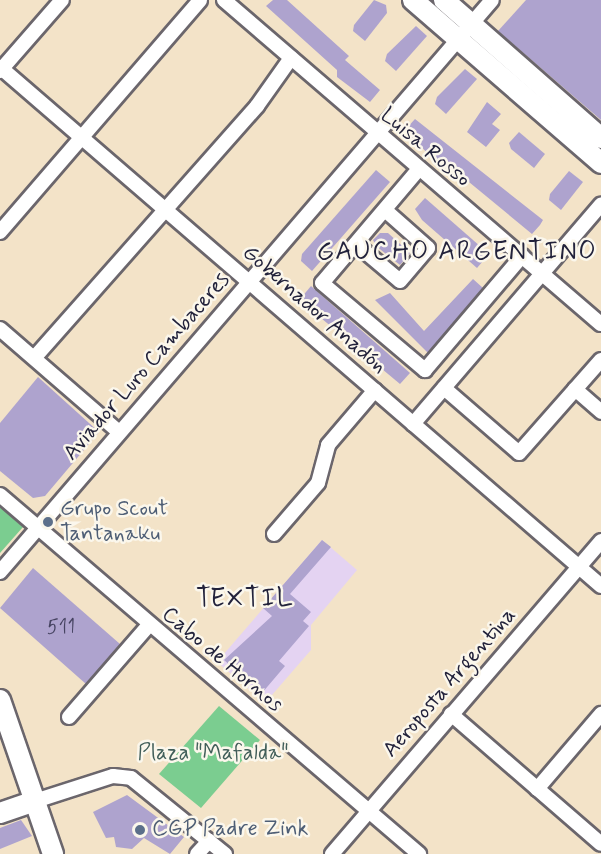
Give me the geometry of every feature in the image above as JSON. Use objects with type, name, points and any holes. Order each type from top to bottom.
[{"type":"main road","points":[[413,0],[601,163]]},
{"type":"main road","points":[[444,0],[601,138]]},
{"type":"main road","points":[[0,700],[53,854]]},
{"type":"main road","points":[[0,813],[35,801]]},
{"type":"street","points":[[1,69],[62,0]]},
{"type":"street","points":[[0,232],[200,0]]},
{"type":"street","name":"Luisa Rosso","points":[[224,0],[375,135],[601,324]]},
{"type":"street","name":"Aviador Luro Cambaceres","points":[[0,572],[492,0]]},
{"type":"street","points":[[34,357],[257,106],[291,58]]},
{"type":"street","name":"Gobernador Anadón","points":[[1,69],[82,136],[601,586]]},
{"type":"street","points":[[418,171],[322,283],[425,370],[522,256]]},
{"type":"street","points":[[413,424],[601,205]]},
{"type":"street","points":[[356,244],[400,281],[428,248],[385,210]]},
{"type":"street","points":[[0,329],[120,432]]},
{"type":"street","points":[[444,388],[519,453],[601,360]]},
{"type":"street","points":[[575,389],[601,412]]},
{"type":"street","points":[[274,534],[318,483],[328,445],[375,390]]},
{"type":"street","name":"Cabo de Hornos","points":[[0,495],[148,626],[419,854]]},
{"type":"street","name":"Aeroposta Argentina","points":[[332,854],[601,541]]},
{"type":"street","points":[[69,717],[148,626]]},
{"type":"street","points":[[451,714],[601,844]]},
{"type":"street","points":[[537,789],[601,714]]},
{"type":"street","points":[[35,801],[120,776],[138,781],[225,854]]},
{"type":"street","points":[[197,854],[209,841]]},
{"type":"shaded area","points":[[322,540],[357,570],[311,625],[311,650],[265,703],[217,662]]},
{"type":"green space","points":[[0,507],[23,527],[0,553]]},
{"type":"green space","name":"Plaza \"Mafalda\"","points":[[219,706],[260,740],[201,808],[159,774]]},
{"type":"building","points":[[273,0],[287,0],[349,56],[345,60],[380,90],[370,102],[337,77],[337,70],[266,6]]},
{"type":"building","points":[[374,0],[386,5],[387,13],[365,41],[353,31],[354,25]]},
{"type":"building","points":[[526,0],[601,0],[601,120],[498,31]]},
{"type":"building","points":[[416,26],[427,36],[396,71],[385,61],[387,54]]},
{"type":"building","points":[[465,69],[477,79],[446,114],[435,104],[437,97]]},
{"type":"building","points":[[487,102],[501,114],[492,124],[500,130],[486,147],[467,132]]},
{"type":"building","points":[[415,119],[543,220],[532,234],[441,159],[434,160],[405,130]]},
{"type":"building","points":[[519,132],[545,154],[534,168],[511,149],[509,143]]},
{"type":"building","points":[[376,170],[390,182],[312,271],[301,261],[302,254]]},
{"type":"building","points":[[569,171],[583,182],[561,210],[549,200],[550,194]]},
{"type":"building","points":[[425,198],[489,254],[477,268],[422,220],[415,209]]},
{"type":"building","points":[[380,233],[388,233],[410,253],[400,265],[376,246],[373,240]]},
{"type":"building","points":[[473,279],[483,288],[428,353],[375,300],[390,293],[424,331]]},
{"type":"building","points":[[311,286],[410,373],[400,384],[309,308],[301,298]]},
{"type":"building","points":[[38,377],[99,432],[45,496],[33,498],[0,471],[0,423]]},
{"type":"building","points":[[322,540],[331,547],[290,594],[311,612],[303,621],[309,626],[279,661],[285,666],[262,693],[224,660],[272,616],[263,608]]},
{"type":"building","points":[[33,568],[120,644],[86,684],[0,608]]},
{"type":"building","name":"CGP Padre Zink","points":[[127,795],[184,837],[170,854],[144,838],[132,849],[116,847],[114,837],[106,838],[93,812]]},
{"type":"building","points":[[21,820],[32,836],[0,849],[0,828]]},
{"type":"place","name":"Grupo Scout Tantanaku","points":[[48,522]]},
{"type":"place","name":"CGP Padre Zink","points":[[140,830]]},
{"type":"district","name":"GAUCHO ARGENTINO","points":[[457,253]]},
{"type":"district","name":"TEXTIL","points":[[245,600]]}]
